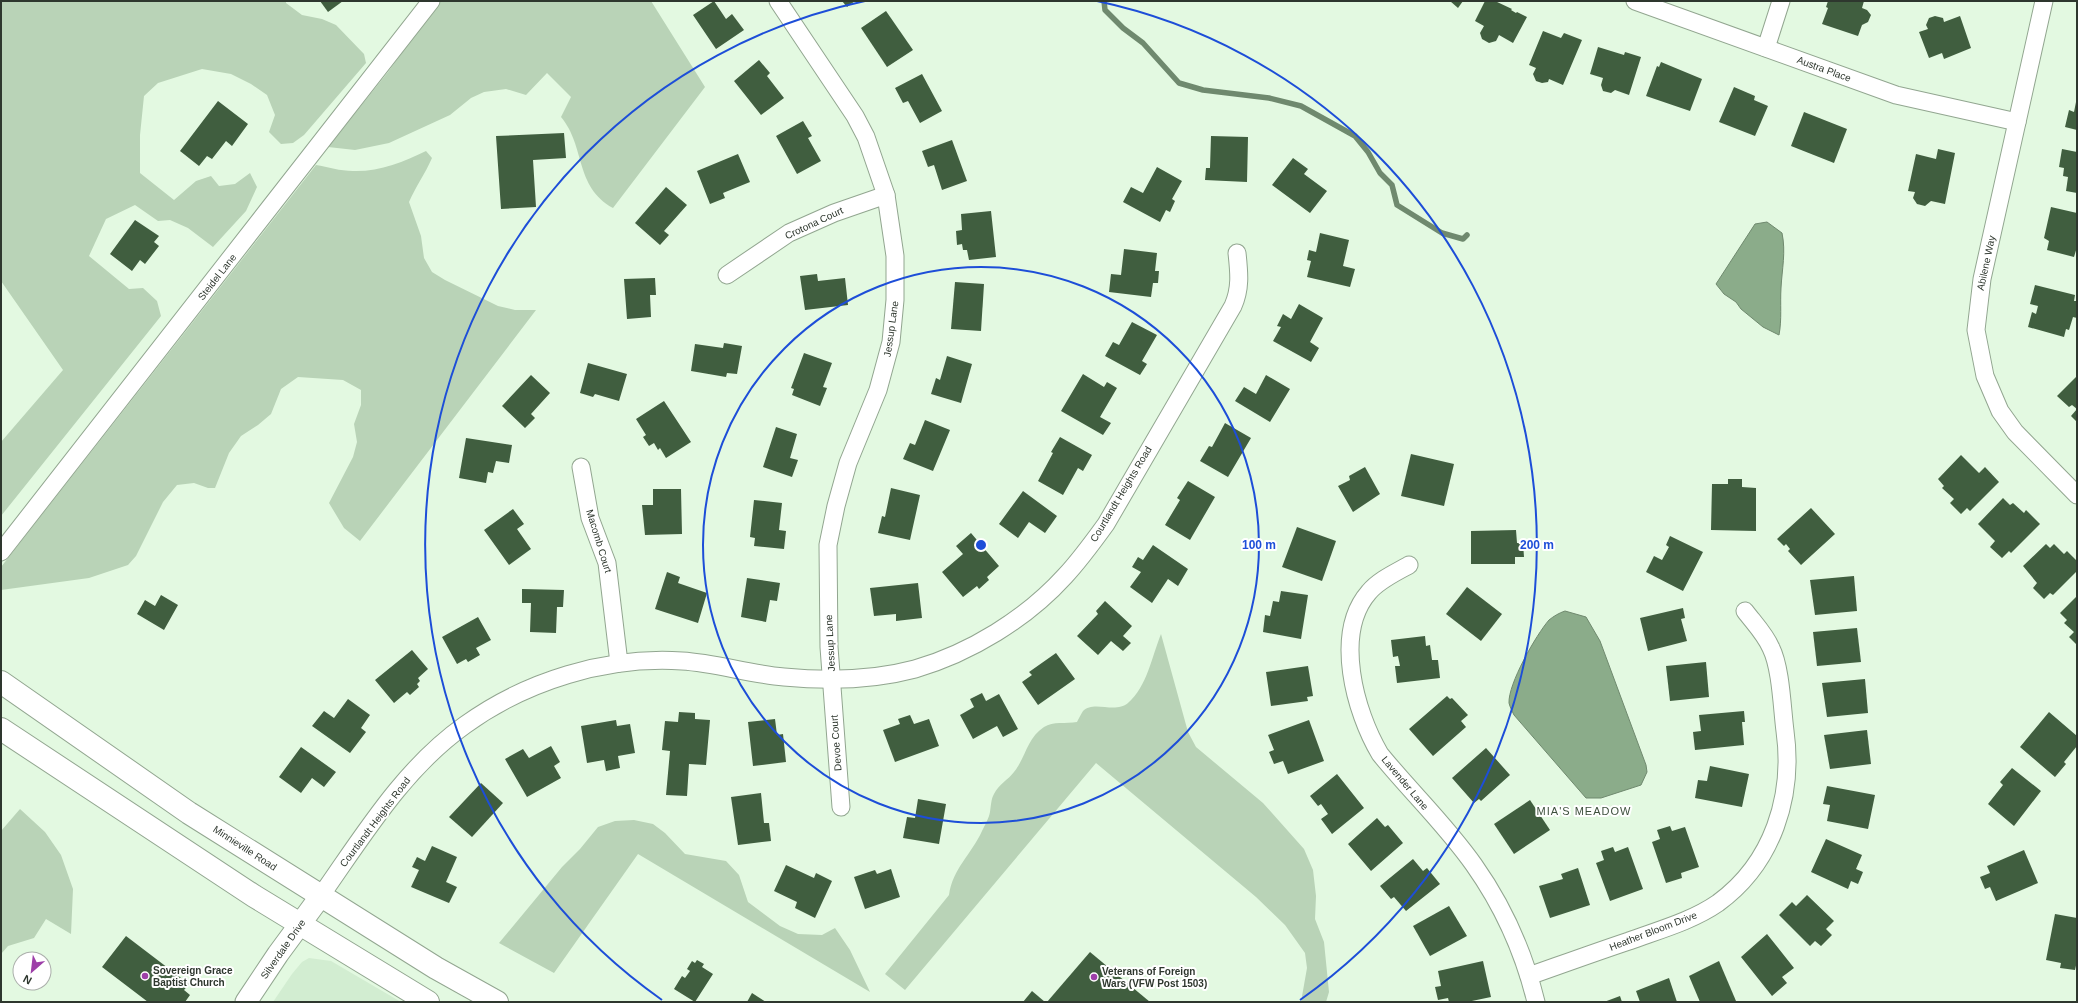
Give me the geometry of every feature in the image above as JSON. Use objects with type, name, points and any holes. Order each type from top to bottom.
[{"type":"main road","name":"Minnieville Road","points":[[1,682],[189,813],[320,897],[436,968],[497,1002]]},
{"type":"main road","points":[[1,729],[300,924],[428,1002]]},
{"type":"street","name":"Steidel Lane","points":[[1,552],[431,1]]},
{"type":"street","name":"Jessup Lane","points":[[778,1],[855,116],[866,137],[886,195],[895,256],[894,321],[886,366],[848,463],[836,506],[830,539],[829,600],[832,678]]},
{"type":"street","name":"Austra Place","points":[[1635,1],[1896,95],[2017,122]]},
{"type":"street","points":[[1766,48],[1781,1]]},
{"type":"street","name":"Abilene Way","points":[[2044,1],[1982,279],[1976,317],[1977,342],[1985,376],[2000,411],[2021,438],[2077,495]]},
{"type":"street","name":"Crotona Court","points":[[727,275],[789,233],[834,213],[886,195]]},
{"type":"street","name":"Courtlandt Heights Road","points":[[320,897],[375,818],[411,774],[436,748],[466,724],[498,704],[539,685],[567,675],[619,663],[683,661],[786,677],[832,678],[891,673],[936,662],[983,639],[1012,622],[1039,601],[1064,577],[1083,555],[1106,524],[1233,306],[1238,294],[1240,281],[1237,254]]},
{"type":"street","name":"Macomb Court","points":[[581,468],[590,518],[607,563],[619,663]]},
{"type":"street","name":"Lavender Lane","points":[[1409,565],[1384,580],[1370,592],[1358,613],[1354,626],[1350,657],[1357,704],[1371,739],[1380,754],[1456,842],[1490,890],[1504,916],[1529,976],[1536,1002]]},
{"type":"street","name":"Heather Bloom Drive","points":[[1529,976],[1662,930],[1700,913],[1717,903],[1733,890],[1762,854],[1773,832],[1784,800],[1788,755],[1774,656],[1766,639],[1745,611]]},
{"type":"street","name":"Devoe Court","points":[[832,678],[841,807]]},
{"type":"street","name":"Silverdale Drive","points":[[246,1002],[320,897]]},
{"type":"shaded area","points":[[1,1],[286,1],[286,3],[302,15],[322,19],[336,25],[364,54],[366,63],[304,135],[293,143],[281,144],[269,132],[275,115],[267,95],[251,84],[231,74],[202,69],[158,83],[144,96],[140,135],[140,173],[174,200],[196,181],[211,176],[219,186],[235,184],[250,173],[257,187],[246,211],[213,247],[188,228],[170,220],[158,221],[135,205],[106,219],[89,256],[129,289],[143,288],[157,301],[161,316],[1,516],[1,442],[63,370],[1,281]]},
{"type":"shaded area","points":[[439,1],[651,1],[705,87],[613,208],[601,199],[592,189],[586,177],[569,129],[561,117],[571,97],[547,73],[526,95],[506,89],[484,92],[471,98],[450,115],[389,143],[355,150],[328,147],[388,72]]},
{"type":"shaded area","points":[[426,151],[432,158],[409,202],[421,236],[424,258],[432,272],[498,306],[515,310],[536,310],[360,541],[344,528],[329,503],[353,457],[357,442],[354,424],[361,405],[361,390],[343,380],[298,377],[281,389],[271,414],[241,436],[229,453],[215,488],[208,488],[194,483],[177,485],[163,502],[136,556],[128,565],[89,578],[1,590],[1,567],[316,165],[348,171],[372,170],[409,159]]},
{"type":"shaded area","points":[[1767,222],[1782,233],[1783,240],[1784,254],[1779,335],[1763,327],[1741,309],[1736,302],[1724,294],[1716,284],[1755,224]]},
{"type":"shaded area","points":[[1565,611],[1586,617],[1600,641],[1646,765],[1647,772],[1641,785],[1601,798],[1586,798],[1514,715],[1509,703],[1513,684],[1518,672],[1537,637],[1549,620]]},
{"type":"shaded area","points":[[1161,634],[1188,732],[1196,747],[1263,803],[1304,849],[1313,870],[1316,896],[1315,919],[1324,942],[1329,992],[1326,1002],[1301,1002],[1307,968],[1305,953],[1285,925],[1256,897],[1096,763],[905,990],[885,974],[949,895],[951,885],[958,869],[978,840],[987,822],[994,794],[998,787],[1012,775],[1030,742],[1038,731],[1048,725],[1055,723],[1077,722],[1083,711],[1088,708],[1117,707],[1128,703],[1140,689]]},
{"type":"shaded area","points":[[20,809],[45,832],[61,855],[73,889],[71,934],[46,919],[34,938],[8,946],[1,954],[1,831]]},
{"type":"shaded area","points":[[634,820],[653,824],[665,833],[685,854],[726,861],[739,875],[748,902],[780,926],[798,934],[822,935],[835,928],[850,950],[870,992],[638,854],[554,973],[499,943],[562,867],[580,849],[598,827],[615,821]]},
{"type":"shaded area","points":[[309,958],[331,961],[401,1002],[273,1002],[292,974],[302,962]]},
{"type":"building","points":[[320,1],[343,1],[328,12]]},
{"type":"building","points":[[714,1],[726,19],[732,14],[744,30],[716,49],[693,15]]},
{"type":"building","points":[[842,1],[855,1],[847,7]]},
{"type":"building","points":[[1450,1],[1463,1],[1458,8]]},
{"type":"building","points":[[1485,1],[1495,1],[1512,9],[1511,10],[1516,13],[1517,12],[1527,17],[1513,43],[1499,35],[1496,41],[1489,43],[1482,39],[1480,33],[1484,26],[1475,21]]},
{"type":"building","points":[[1828,1],[1864,1],[1862,8],[1867,10],[1871,15],[1868,22],[1862,25],[1858,36],[1822,24],[1828,8],[1826,7]]},
{"type":"building","points":[[886,11],[913,50],[887,67],[861,28]]},
{"type":"building","points":[[1935,16],[1943,18],[1944,22],[1960,16],[1971,48],[1944,59],[1942,53],[1929,58],[1919,32],[1928,29],[1926,25],[1929,18]]},
{"type":"building","points":[[1543,31],[1561,38],[1564,33],[1582,40],[1563,85],[1549,79],[1548,82],[1542,83],[1536,81],[1533,74],[1536,68],[1529,65]]},
{"type":"building","points":[[1598,47],[1624,55],[1625,52],[1641,57],[1629,95],[1615,90],[1611,93],[1603,91],[1601,85],[1603,78],[1590,74]]},
{"type":"building","points":[[759,60],[770,73],[767,76],[784,98],[761,115],[734,81]]},
{"type":"building","points":[[1661,62],[1702,79],[1690,111],[1646,96],[1657,66],[1659,67]]},
{"type":"building","points":[[922,74],[942,111],[920,123],[908,101],[903,103],[895,88]]},
{"type":"building","points":[[1734,87],[1755,96],[1754,100],[1768,106],[1755,136],[1719,122]]},
{"type":"building","points":[[218,101],[248,124],[232,146],[226,141],[212,159],[207,156],[199,166],[180,151]]},
{"type":"building","points":[[2076,102],[2077,130],[2065,127],[2069,110],[2074,112]]},
{"type":"building","points":[[1804,112],[1847,129],[1834,163],[1791,146]]},
{"type":"building","points":[[803,121],[812,136],[808,138],[821,161],[797,174],[776,136]]},
{"type":"building","points":[[564,133],[566,158],[533,160],[536,207],[501,209],[496,136]]},
{"type":"building","points":[[1211,136],[1248,137],[1247,182],[1205,180],[1206,168],[1210,168]]},
{"type":"building","points":[[952,140],[967,181],[942,190],[934,165],[928,167],[922,151]]},
{"type":"building","points":[[1938,149],[1955,153],[1945,204],[1931,201],[1925,206],[1917,204],[1913,198],[1915,192],[1908,191],[1916,154],[1936,159]]},
{"type":"building","points":[[2062,149],[2077,152],[2077,193],[2066,191],[2068,177],[2063,176],[2064,168],[2059,167]]},
{"type":"building","points":[[738,154],[750,182],[723,193],[725,198],[710,204],[697,171]]},
{"type":"building","points":[[1293,158],[1308,169],[1304,174],[1327,191],[1310,213],[1272,185]]},
{"type":"building","points":[[1157,167],[1182,181],[1172,199],[1175,201],[1170,212],[1166,210],[1160,222],[1123,202],[1131,187],[1143,193]]},
{"type":"building","points":[[666,187],[687,205],[664,231],[669,235],[660,245],[635,223]]},
{"type":"building","points":[[2051,207],[2077,213],[2077,247],[2074,257],[2047,250],[2049,241],[2044,238]]},
{"type":"building","points":[[991,211],[996,257],[969,260],[967,250],[963,250],[962,244],[957,245],[956,231],[962,230],[961,214]]},
{"type":"building","points":[[135,220],[159,236],[154,242],[159,246],[145,264],[140,260],[132,271],[110,254]]},
{"type":"building","points":[[1320,233],[1349,240],[1343,266],[1355,269],[1350,287],[1307,277],[1311,261],[1307,260],[1309,250],[1316,252]]},
{"type":"building","points":[[1124,249],[1157,253],[1155,271],[1159,271],[1158,283],[1153,283],[1151,297],[1109,292],[1111,274],[1121,275]]},
{"type":"building","points":[[817,274],[818,281],[845,278],[848,305],[805,310],[800,276]]},
{"type":"building","points":[[655,278],[656,295],[650,295],[651,317],[627,319],[624,279]]},
{"type":"building","points":[[955,282],[984,284],[981,331],[951,329]]},
{"type":"building","points":[[2035,285],[2075,295],[2074,301],[2077,301],[2077,318],[2073,317],[2069,330],[2066,329],[2064,337],[2028,327],[2032,312],[2036,314],[2038,306],[2030,304]]},
{"type":"building","points":[[1299,304],[1323,318],[1310,342],[1319,348],[1311,362],[1273,341],[1281,327],[1277,326],[1283,314],[1291,319]]},
{"type":"building","points":[[1132,322],[1157,335],[1142,361],[1147,364],[1140,375],[1105,356],[1113,342],[1119,345]]},
{"type":"building","points":[[724,343],[742,346],[737,374],[727,373],[726,377],[691,371],[695,344],[723,348]]},
{"type":"building","points":[[804,353],[832,363],[823,387],[827,388],[820,406],[792,395],[794,389],[791,388]]},
{"type":"building","points":[[947,356],[972,364],[961,403],[931,394],[936,378],[940,380]]},
{"type":"building","points":[[588,363],[627,374],[619,401],[595,394],[593,397],[580,393]]},
{"type":"building","points":[[1083,374],[1104,387],[1107,382],[1117,388],[1100,417],[1111,423],[1103,435],[1061,411]]},
{"type":"building","points":[[531,375],[550,393],[531,414],[535,418],[525,428],[502,406]]},
{"type":"building","points":[[1266,375],[1290,389],[1270,422],[1235,401],[1244,387],[1256,394]]},
{"type":"building","points":[[2077,376],[2077,409],[2072,405],[2069,407],[2057,396]]},
{"type":"building","points":[[664,401],[691,442],[666,458],[660,448],[658,450],[654,443],[649,446],[643,437],[646,435],[636,419]]},
{"type":"building","points":[[2077,409],[2077,422],[2071,416]]},
{"type":"building","points":[[925,420],[950,430],[933,471],[903,459],[910,443],[915,445]]},
{"type":"building","points":[[1225,423],[1251,438],[1228,477],[1200,461],[1209,446],[1212,447]]},
{"type":"building","points":[[776,427],[797,434],[790,458],[798,460],[792,477],[763,467]]},
{"type":"building","points":[[1060,437],[1092,455],[1083,471],[1078,468],[1063,495],[1038,481],[1053,453],[1051,452]]},
{"type":"building","points":[[466,438],[512,445],[509,463],[496,461],[493,473],[488,472],[486,483],[459,478]]},
{"type":"building","points":[[1411,454],[1454,464],[1444,506],[1401,496]]},
{"type":"building","points":[[1961,455],[1979,473],[1985,467],[1999,482],[1970,511],[1967,508],[1961,514],[1950,503],[1954,499],[1942,488],[1944,486],[1938,479]]},
{"type":"building","points":[[1365,467],[1380,494],[1353,512],[1338,486],[1350,480],[1349,476]]},
{"type":"building","points":[[1728,479],[1742,479],[1742,487],[1756,488],[1756,531],[1711,530],[1712,484],[1728,484]]},
{"type":"building","points":[[1188,481],[1215,497],[1190,540],[1165,525],[1180,500],[1177,498]]},
{"type":"building","points":[[891,488],[920,495],[910,540],[878,533],[882,516],[885,517]]},
{"type":"building","points":[[653,489],[681,489],[682,534],[645,535],[642,505],[653,505]]},
{"type":"building","points":[[1023,491],[1057,516],[1045,533],[1029,522],[1018,538],[999,524]]},
{"type":"building","points":[[2003,498],[2010,505],[2013,503],[2024,513],[2026,510],[2040,524],[2011,553],[2009,551],[2002,558],[1990,547],[1995,541],[1978,524]]},
{"type":"building","points":[[754,500],[782,503],[779,530],[786,531],[784,549],[754,546],[755,538],[750,537]]},
{"type":"building","points":[[1811,508],[1835,534],[1801,565],[1788,551],[1790,549],[1786,544],[1784,546],[1777,539]]},
{"type":"building","points":[[513,509],[524,524],[517,529],[531,549],[509,565],[484,530]]},
{"type":"building","points":[[1297,527],[1336,541],[1322,581],[1282,567]]},
{"type":"building","points":[[1516,530],[1517,543],[1523,543],[1524,557],[1515,557],[1515,564],[1471,564],[1471,531]]},
{"type":"building","points":[[971,533],[999,566],[987,577],[989,580],[979,589],[977,586],[963,597],[942,572],[963,554],[956,546]]},
{"type":"building","points":[[1670,536],[1703,552],[1683,591],[1646,572],[1654,556],[1662,560],[1669,547],[1666,545]]},
{"type":"building","points":[[2046,544],[2050,548],[2054,544],[2064,554],[2067,551],[2077,561],[2077,571],[2053,595],[2050,593],[2044,599],[2033,588],[2037,583],[2023,566]]},
{"type":"building","points":[[1153,545],[1188,569],[1178,586],[1168,579],[1152,603],[1130,587],[1141,572],[1132,567],[1138,557],[1143,560]]},
{"type":"building","points":[[667,572],[680,577],[678,583],[707,593],[698,623],[655,609]]},
{"type":"building","points":[[1854,576],[1857,611],[1815,615],[1810,580]]},
{"type":"building","points":[[747,578],[780,583],[777,601],[770,600],[766,622],[741,617]]},
{"type":"building","points":[[918,583],[922,618],[896,621],[896,614],[874,616],[870,588]]},
{"type":"building","points":[[1467,587],[1502,614],[1481,641],[1446,614]]},
{"type":"building","points":[[522,589],[564,590],[563,607],[557,607],[556,633],[530,632],[531,603],[522,603]]},
{"type":"building","points":[[1281,591],[1308,595],[1301,639],[1263,632],[1265,615],[1270,616],[1273,601],[1279,602]]},
{"type":"building","points":[[161,595],[178,605],[164,630],[137,614],[145,600],[155,606]]},
{"type":"building","points":[[2077,596],[2077,645],[2069,637],[2074,632],[2064,623],[2067,620],[2060,613]]},
{"type":"building","points":[[1105,601],[1132,626],[1123,636],[1131,643],[1123,651],[1111,641],[1098,655],[1077,636],[1098,614],[1096,611]]},
{"type":"building","points":[[1683,608],[1685,618],[1681,619],[1687,641],[1648,651],[1640,618]]},
{"type":"building","points":[[478,617],[491,640],[476,648],[480,655],[468,662],[466,659],[457,664],[442,637]]},
{"type":"building","points":[[1857,628],[1861,662],[1817,666],[1813,632]]},
{"type":"building","points":[[1425,636],[1426,646],[1430,645],[1432,660],[1438,660],[1440,678],[1397,683],[1395,666],[1400,666],[1398,656],[1393,657],[1391,640]]},
{"type":"building","points":[[412,650],[428,669],[418,678],[420,681],[417,684],[419,687],[410,695],[407,692],[394,703],[375,680]]},
{"type":"building","points":[[1056,653],[1075,679],[1038,705],[1022,682],[1032,675],[1029,672]]},
{"type":"building","points":[[1706,662],[1709,697],[1670,701],[1666,666]]},
{"type":"building","points":[[1308,666],[1313,696],[1307,697],[1308,701],[1271,706],[1266,672]]},
{"type":"building","points":[[1865,679],[1868,713],[1827,717],[1822,683]]},
{"type":"building","points":[[982,693],[986,701],[999,694],[1018,729],[1003,737],[997,726],[973,739],[960,715],[974,707],[970,699]]},
{"type":"building","points":[[1447,696],[1450,699],[1452,698],[1468,715],[1461,721],[1466,727],[1433,756],[1409,729]]},
{"type":"building","points":[[348,699],[370,715],[361,728],[366,732],[350,753],[312,726],[324,711],[334,718]]},
{"type":"building","points":[[1744,711],[1745,722],[1742,722],[1744,745],[1695,750],[1693,732],[1701,731],[1699,715]]},
{"type":"building","points":[[679,712],[695,713],[695,719],[710,720],[706,765],[689,764],[687,796],[666,795],[670,751],[662,750],[665,721],[678,722]]},
{"type":"building","points":[[2049,712],[2077,736],[2077,746],[2064,762],[2066,764],[2055,777],[2020,747]]},
{"type":"building","points":[[910,715],[914,724],[929,719],[939,746],[895,762],[883,730],[900,724],[898,719]]},
{"type":"building","points":[[775,719],[777,735],[783,734],[786,762],[753,766],[748,722]]},
{"type":"building","points":[[616,720],[617,726],[630,724],[635,753],[618,756],[620,768],[606,771],[604,760],[587,763],[581,726]]},
{"type":"building","points":[[1309,720],[1324,761],[1288,774],[1283,761],[1274,764],[1269,752],[1274,750],[1268,735]]},
{"type":"building","points":[[1867,730],[1871,764],[1830,769],[1824,735]]},
{"type":"building","points":[[551,746],[560,762],[554,766],[561,778],[527,797],[505,759],[523,749],[529,758]]},
{"type":"building","points":[[301,747],[336,772],[324,787],[312,778],[301,793],[279,777]]},
{"type":"building","points":[[1486,748],[1510,775],[1481,801],[1479,799],[1474,803],[1452,778]]},
{"type":"building","points":[[1710,766],[1749,774],[1742,807],[1695,798],[1698,780],[1707,781]]},
{"type":"building","points":[[2012,768],[2041,791],[2014,826],[1988,804],[2003,785],[2000,782]]},
{"type":"building","points":[[1337,774],[1364,808],[1332,834],[1321,819],[1328,814],[1321,804],[1318,806],[1310,796]]},
{"type":"building","points":[[481,783],[503,803],[472,837],[449,817]]},
{"type":"building","points":[[1827,786],[1875,795],[1868,829],[1827,821],[1830,805],[1823,804]]},
{"type":"building","points":[[761,793],[764,823],[769,823],[771,841],[738,845],[731,797]]},
{"type":"building","points":[[918,799],[946,804],[939,844],[903,838],[907,817],[915,818]]},
{"type":"building","points":[[1530,800],[1550,830],[1514,854],[1494,824]]},
{"type":"building","points":[[1377,818],[1385,827],[1388,825],[1403,843],[1371,871],[1348,844]]},
{"type":"building","points":[[1670,826],[1672,831],[1685,827],[1699,867],[1681,873],[1682,878],[1666,883],[1652,842],[1660,839],[1657,830]]},
{"type":"building","points":[[1826,839],[1862,855],[1856,869],[1863,872],[1858,884],[1851,881],[1848,889],[1811,872]]},
{"type":"building","points":[[432,846],[457,857],[446,882],[457,887],[449,903],[411,887],[419,870],[412,867],[417,857],[425,861]]},
{"type":"building","points":[[1613,847],[1615,852],[1628,847],[1643,889],[1610,901],[1596,863],[1604,860],[1601,851]]},
{"type":"building","points":[[2024,850],[2038,883],[1996,901],[1990,887],[1985,889],[1980,877],[1990,873],[1987,866]]},
{"type":"building","points":[[1413,859],[1423,871],[1427,868],[1440,884],[1406,911],[1394,897],[1391,899],[1380,886]]},
{"type":"building","points":[[786,865],[814,878],[816,873],[832,881],[815,918],[795,908],[797,902],[774,891]]},
{"type":"building","points":[[1578,868],[1590,905],[1550,918],[1539,886],[1563,879],[1561,874]]},
{"type":"building","points":[[891,869],[900,897],[865,909],[854,877],[875,870],[877,874]]},
{"type":"building","points":[[1807,895],[1834,921],[1826,929],[1832,935],[1821,946],[1815,941],[1810,946],[1779,915],[1792,902],[1796,906]]},
{"type":"building","points":[[1449,906],[1467,936],[1430,956],[1413,926]]},
{"type":"building","points":[[2055,914],[2077,918],[2077,961],[2075,970],[2060,968],[2061,963],[2046,960]]},
{"type":"building","points":[[1767,934],[1794,968],[1782,977],[1787,983],[1772,996],[1741,957]]},
{"type":"building","name":"Sovereign Grace Baptist Church","points":[[126,936],[189,984],[184,990],[190,995],[185,1002],[148,1002],[102,967]]},
{"type":"building","name":"Veterans of Foreign Wars (VFW Post 1503)","points":[[1090,952],[1150,1002],[1047,1002]]},
{"type":"building","points":[[697,960],[704,964],[702,967],[713,974],[695,1002],[674,989],[682,976],[685,978],[690,971],[687,969],[692,961],[695,963]]},
{"type":"building","points":[[1483,961],[1491,997],[1467,1002],[1449,1002],[1448,998],[1438,1000],[1435,987],[1441,986],[1438,971]]},
{"type":"building","points":[[1719,961],[1736,1001],[1700,1002],[1689,976]]},
{"type":"building","points":[[1669,978],[1677,1002],[1640,1002],[1636,991]]},
{"type":"building","points":[[1032,991],[1045,1002],[1023,1002]]},
{"type":"building","points":[[752,993],[766,1002],[747,1002]]},
{"type":"building","points":[[1620,996],[1622,1002],[1604,1002]]},
{"type":"waterway","points":[[1104,1],[1105,10],[1123,28],[1143,43],[1179,83],[1203,90],[1269,98],[1301,106],[1355,136],[1368,152],[1380,173],[1392,185],[1397,205],[1442,233],[1463,239],[1467,235]]},
{"type":"place","name":"Sovereign Grace Baptist Church","points":[[145,976]]},
{"type":"place","name":"Veterans of Foreign Wars (VFW Post 1503)","points":[[1094,977]]},
{"type":"district","name":"MIA'S MEADOW","points":[[1584,811]]}]
